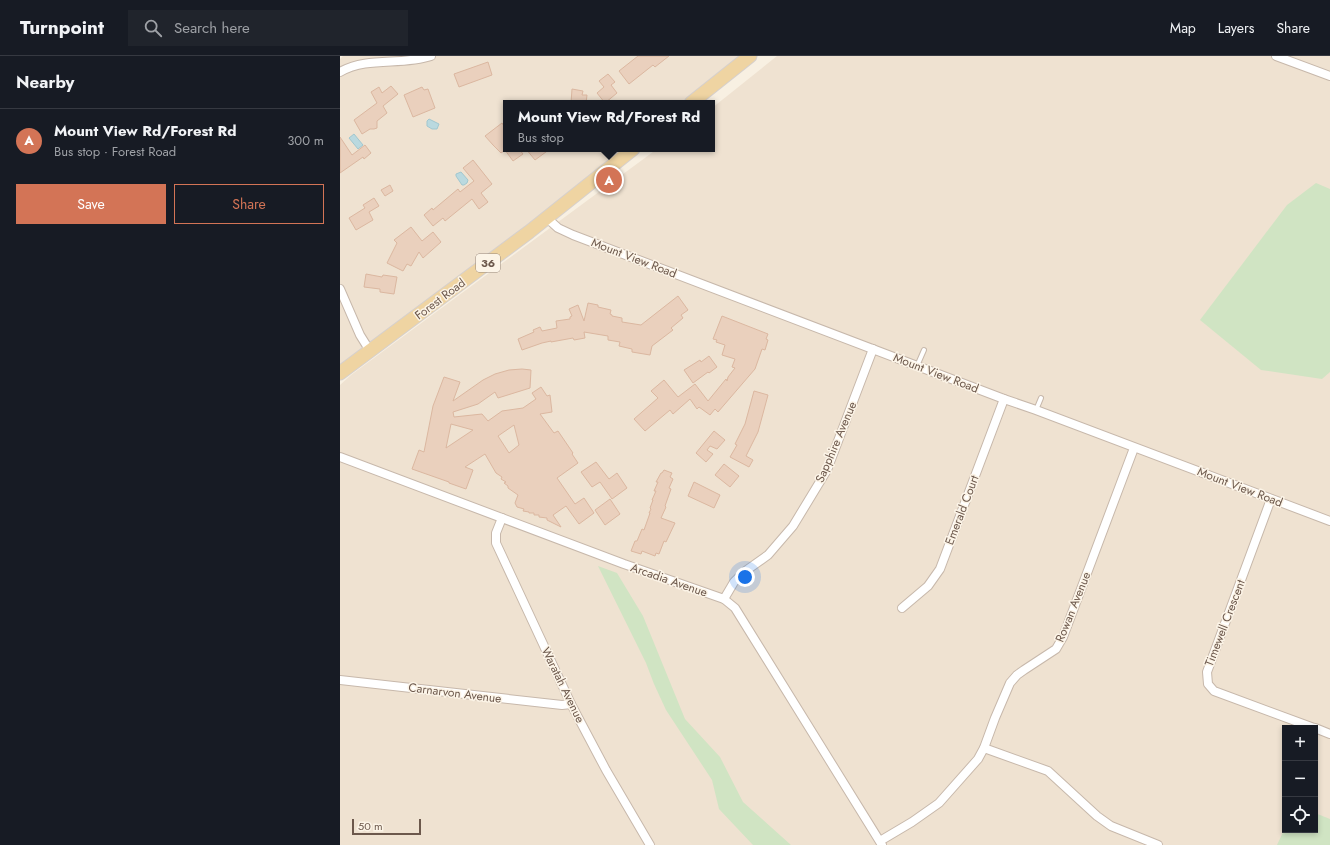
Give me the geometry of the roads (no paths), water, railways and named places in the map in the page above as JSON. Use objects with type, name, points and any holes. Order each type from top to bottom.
[{"type":"main road","points":[[695,100],[750,56]]},
{"type":"main road","name":"Forest Road","points":[[340,373],[547,218],[629,152]]},
{"type":"street","points":[[340,72],[364,63],[410,61],[430,56]]},
{"type":"street","points":[[1276,56],[1330,76]]},
{"type":"street","name":"Mount View Road","points":[[547,218],[558,228],[573,236],[1330,521]]},
{"type":"street","points":[[340,289],[360,335],[370,351]]},
{"type":"street","name":"Sapphire Avenue","points":[[724,599],[734,582],[744,572],[768,555],[793,526],[804,509],[827,470],[873,350]]},
{"type":"street","name":"Emerald Court","points":[[902,608],[928,586],[940,569],[1004,399]]},
{"type":"street","name":"Rowan Avenue","points":[[881,843],[939,803],[978,759],[984,748],[1010,683],[1024,670],[1056,649],[1064,637],[1134,448]]},
{"type":"street","name":"Arcadia Avenue","points":[[340,457],[624,564],[724,599],[735,608],[881,843]]},
{"type":"street","name":"Timewell Crescent","points":[[1271,499],[1207,672],[1208,684],[1214,691],[1307,725]]},
{"type":"street","name":"Waratah Avenue","points":[[502,518],[496,533],[496,543],[571,704],[606,770],[650,845]]},
{"type":"street","name":"Carnarvon Avenue","points":[[340,680],[562,705],[571,704]]},
{"type":"street","name":"Timewell Crescent","points":[[1318,729],[1330,734]]},
{"type":"street","points":[[984,748],[1048,771],[1111,826],[1158,845]]},
{"type":"lane","points":[[917,366],[924,350]]},
{"type":"lane","points":[[1036,410],[1041,398]]},
{"type":"water","points":[[429,119],[439,124],[437,129],[432,129],[427,126],[427,121]]},
{"type":"water","points":[[354,134],[363,145],[358,149],[349,138]]},
{"type":"water","points":[[461,172],[468,180],[464,185],[462,185],[456,176],[456,174]]},
{"type":"place","name":"Mount View Rd/Forest Rd","points":[[609,180]]}]
